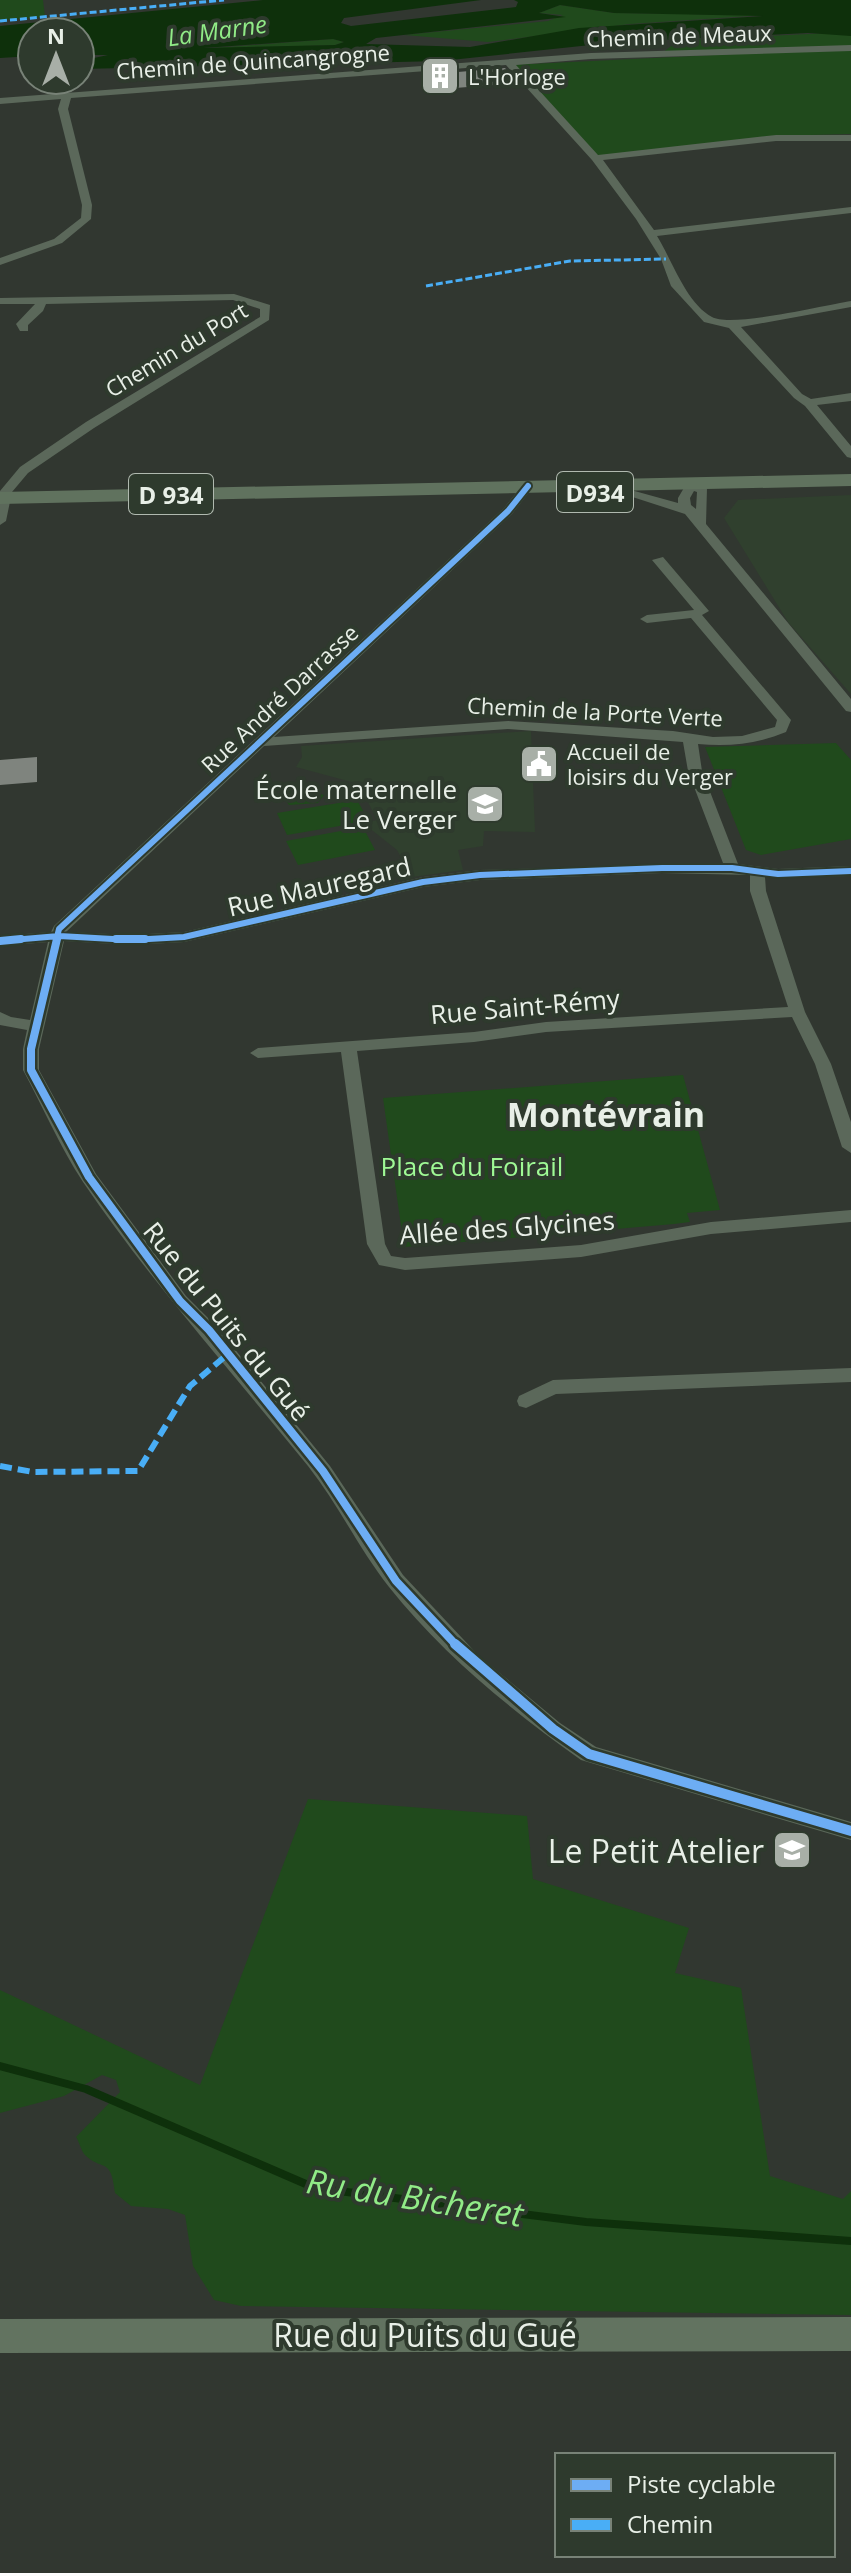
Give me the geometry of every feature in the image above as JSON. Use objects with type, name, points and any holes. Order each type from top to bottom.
[{"type":"main road","points":[[526,489],[694,489],[851,480]]},
{"type":"main road","name":"D934","points":[[338,491],[851,487]]},
{"type":"main road","name":"D 934","points":[[2,498],[338,491]]},
{"type":"main road","name":"Rue du Puits du Gué","points":[[0,2336],[851,2334]]},
{"type":"street","name":"Chemin de Meaux","points":[[509,63],[693,51],[851,48]]},
{"type":"street","name":"Chemin de Quincangrogne","points":[[0,101],[509,63]]},
{"type":"street","points":[[509,63],[596,158],[666,259],[675,284],[708,320],[733,325],[851,304]]},
{"type":"street","points":[[0,262],[58,241],[86,219],[87,205],[63,109],[67,97]]},
{"type":"street","points":[[596,158],[776,138],[851,138]]},
{"type":"street","points":[[650,234],[851,210]]},
{"type":"street","name":"Chemin du Port","points":[[0,301],[234,297],[266,307],[265,318],[56,446],[11,482],[2,498]]},
{"type":"street","points":[[24,329],[22,324],[39,309],[42,300]]},
{"type":"street","points":[[733,325],[798,396],[809,403],[851,454]]},
{"type":"street","points":[[809,403],[851,397]]},
{"type":"street","name":"Rue André Darrasse","points":[[59,936],[59,929],[508,511],[526,489]]},
{"type":"street","points":[[694,489],[685,506],[801,651],[851,708]]},
{"type":"street","points":[[694,489],[696,517]]},
{"type":"street","points":[[620,491],[662,501],[696,517]]},
{"type":"street","points":[[0,521],[2,498]]},
{"type":"street","name":"Chemin de la Porte Verte","points":[[257,742],[379,731],[508,725],[673,735],[690,740],[765,737],[781,729],[784,720],[694,614],[702,611],[658,560]]},
{"type":"street","points":[[647,619],[694,614]]},
{"type":"street","points":[[690,740],[695,771],[732,868]]},
{"type":"street","name":"Rue Mauregard","points":[[0,941],[59,936],[131,940],[184,937],[415,883],[480,875],[732,868],[757,873],[851,871]]},
{"type":"street","points":[[757,873],[758,891],[797,1012],[823,1064],[851,1147]]},
{"type":"street","name":"Rue du Puits du Gué","points":[[59,936],[29,1059],[33,1080],[89,1177],[180,1301],[209,1330],[323,1471],[337,1497],[396,1581],[471,1661],[589,1754],[851,1831]]},
{"type":"street","name":"Rue Saint-Rémy","points":[[258,1053],[546,1027],[797,1012]]},
{"type":"street","points":[[0,1017],[6,1022],[36,1026]]},
{"type":"street","name":"Allée des Glycines","points":[[348,1047],[376,1244],[385,1261],[405,1264],[581,1251],[711,1228],[851,1216]]},
{"type":"street","points":[[526,1401],[553,1387],[851,1375]]},
{"type":"shaded area","points":[[851,495],[851,694],[788,622],[724,518],[738,500]]},
{"type":"shaded area","points":[[531,731],[535,832],[484,831],[483,846],[458,850],[463,870],[412,877],[397,850],[363,823],[377,820],[359,784],[296,767],[302,757],[301,746]]},
{"type":"green space","points":[[0,0],[43,0],[45,16],[16,16],[16,19],[0,20]]},
{"type":"green space","points":[[560,5],[614,13],[765,15],[630,24],[488,42],[404,35],[548,21],[563,15],[539,13]]},
{"type":"green space","points":[[851,32],[851,134],[771,136],[596,158],[510,65],[756,53],[662,53],[679,40]]},
{"type":"green space","points":[[333,39],[344,42],[335,45],[201,49]]},
{"type":"green space","points":[[836,743],[851,760],[851,839],[761,855],[746,850],[705,747]]},
{"type":"green space","points":[[286,785],[324,795],[318,803],[289,805],[280,792]]},
{"type":"green space","points":[[357,800],[369,821],[287,835],[277,813]]},
{"type":"green space","points":[[363,827],[375,850],[298,865],[286,841]]},
{"type":"green space","name":"Place du Foirail","points":[[683,1075],[720,1210],[687,1213],[690,1222],[674,1224],[404,1247],[383,1098]]},
{"type":"green space","points":[[308,1799],[527,1816],[533,1879],[689,1928],[675,1973],[741,1988],[770,2176],[843,2199],[851,2191],[851,2315],[241,2306],[214,2300],[193,2266],[185,2215],[168,2209],[131,2206],[115,2193],[108,2169],[82,2151],[76,2137],[120,2092],[116,2080],[102,2075],[64,2096],[0,2113],[0,1990],[200,2085]]},
{"type":"water","name":"La Marne","points":[[263,0],[481,0],[344,18],[341,23],[351,26],[516,7],[518,2],[514,0],[851,0],[851,36],[808,33],[619,42],[441,61],[96,69],[96,58],[108,55],[96,55],[96,17]],"holes":[[[560,5],[614,13],[763,16],[579,28],[470,47],[366,44],[376,38],[566,17],[539,13]],[[333,39],[344,42],[335,45],[203,48]]]},
{"type":"water","points":[[16,24],[16,57],[0,58],[0,26]]},
{"type":"building","points":[[505,68],[518,83],[455,88],[446,73]]},
{"type":"building","points":[[37,757],[37,782],[0,785],[0,760]]},
{"type":"waterway","name":"Ru du Bicheret","points":[[0,2066],[86,2089],[315,2188],[586,2222],[851,2241]]},
{"type":"marked path","points":[[0,21],[224,0]]},
{"type":"marked path","points":[[426,286],[570,261],[666,259]]},
{"type":"marked path","points":[[0,1466],[33,1472],[138,1471],[190,1386],[228,1354]]},
{"type":"cycle path","points":[[528,486],[508,511],[59,929],[31,1049],[31,1070],[89,1177],[180,1301],[209,1330],[323,1471],[396,1581],[471,1661],[553,1729],[589,1754],[851,1831]]},
{"type":"cycle path","points":[[0,941],[59,936],[131,940],[184,937],[423,882],[480,875],[662,868],[732,868],[778,874],[851,871]]},
{"type":"place","name":"L'Horloge","points":[[440,76]]},
{"type":"place","name":"Accueil de loisirs du Verger","points":[[539,764]]},
{"type":"place","name":"École maternelle Le Verger","points":[[485,804]]},
{"type":"place","name":"Le Petit Atelier","points":[[792,1850]]},
{"type":"district","name":"Montévrain","points":[[606,1114]]}]
